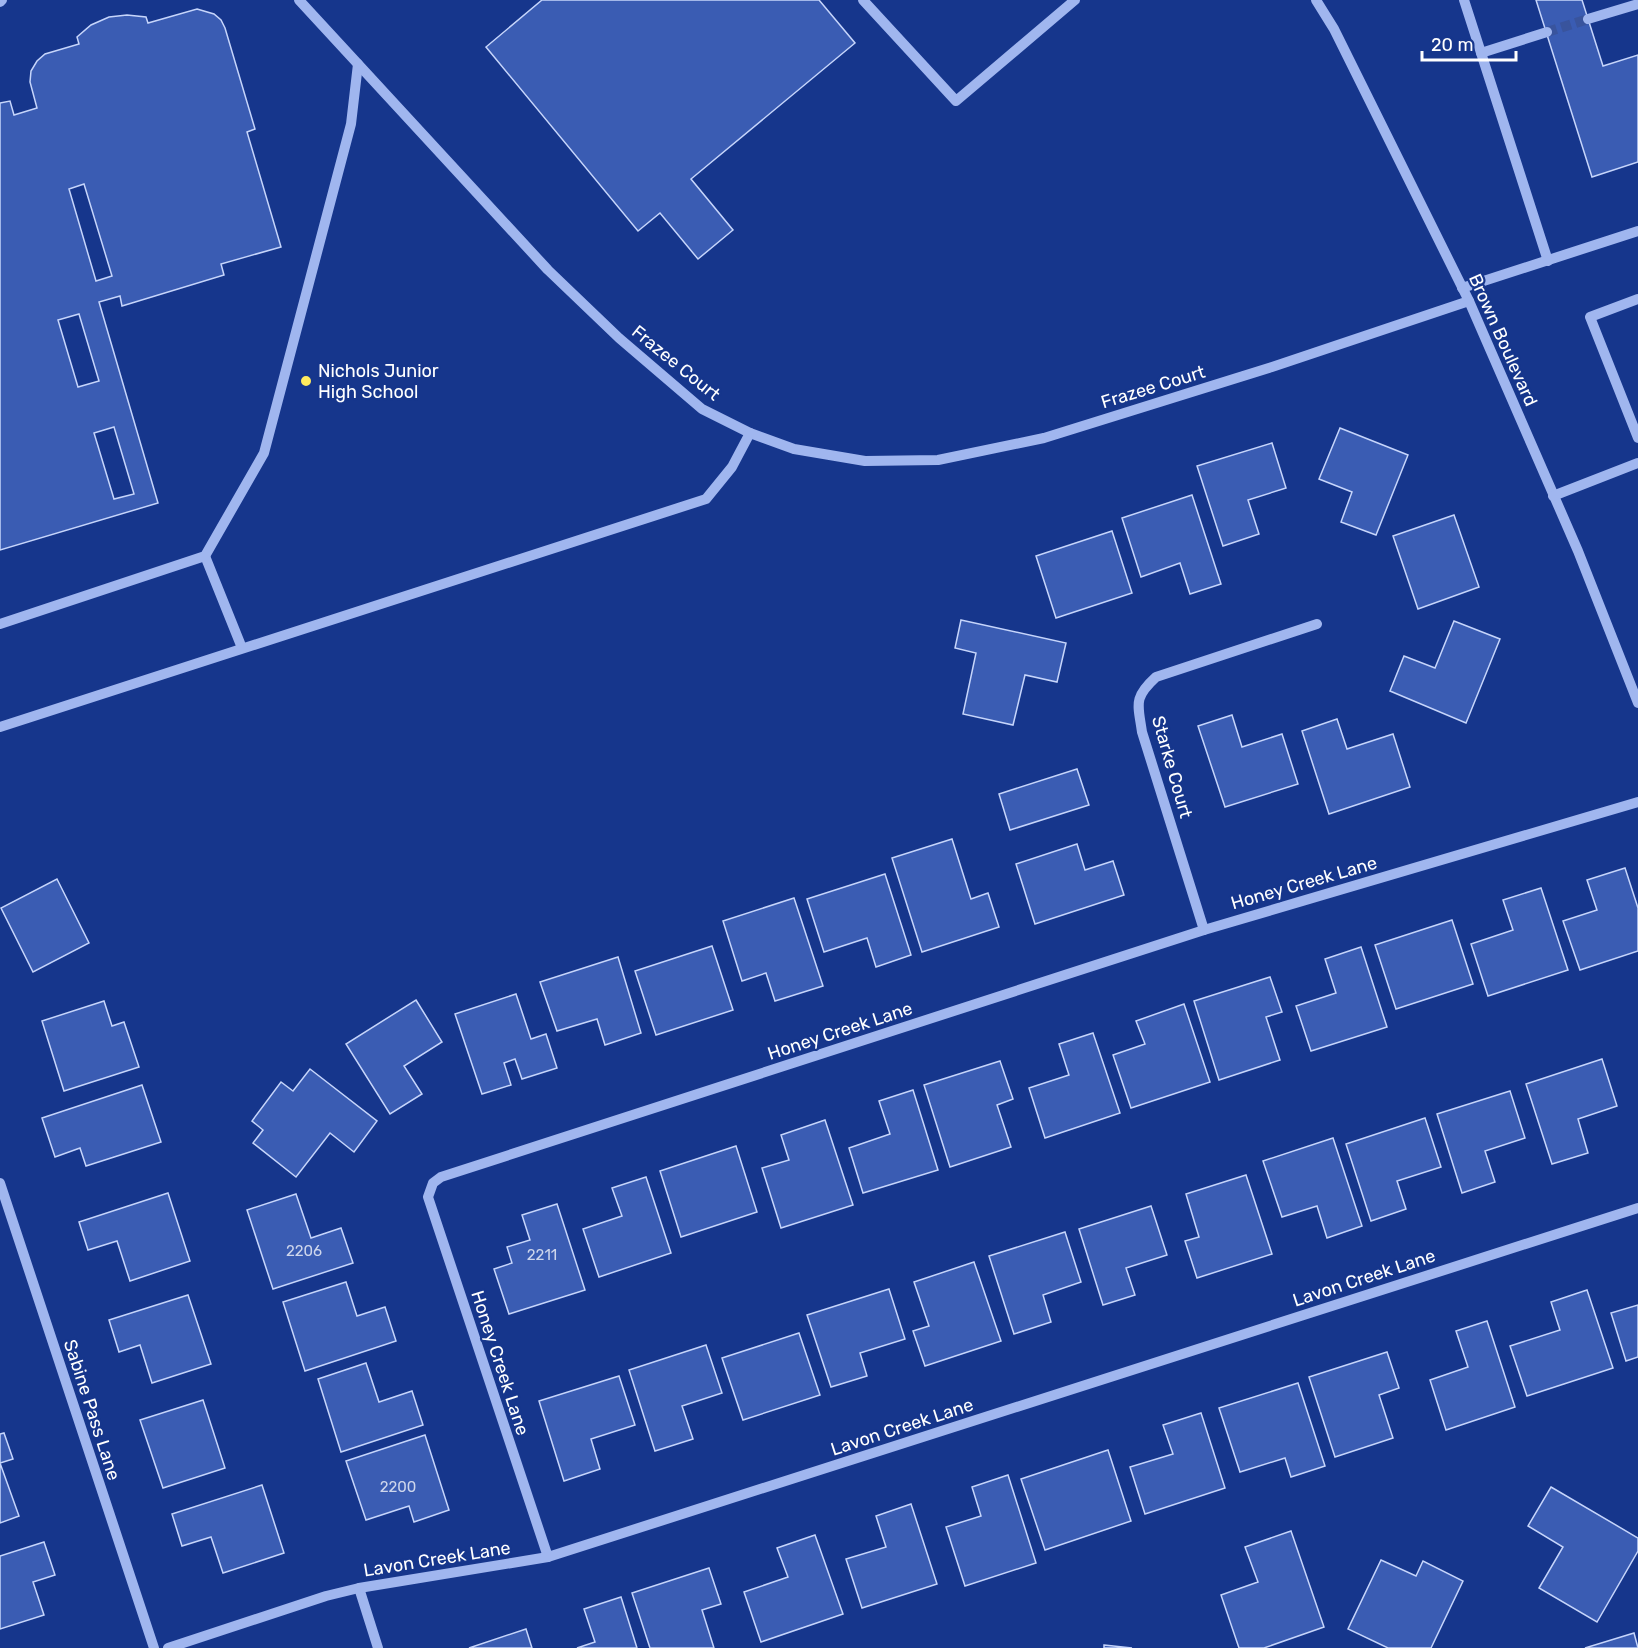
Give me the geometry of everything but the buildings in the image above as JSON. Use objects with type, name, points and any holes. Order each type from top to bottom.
[{"type":"street","name":"Frazee Court","points":[[298,0],[548,270],[619,338],[702,409],[750,433],[794,449],[865,461],[938,460],[1044,438],[1272,367],[1469,301]]},
{"type":"street","points":[[863,0],[956,100],[1075,0]]},
{"type":"street","name":"Brown Boulevard","points":[[1316,0],[1334,29],[1469,301],[1578,551],[1638,703]]},
{"type":"street","points":[[1464,0],[1548,261]]},
{"type":"street","points":[[1588,19],[1638,4]]},
{"type":"street","points":[[1481,53],[1547,32]]},
{"type":"street","points":[[0,624],[205,556],[264,453],[351,124],[358,64]]},
{"type":"street","points":[[1462,288],[1638,231]]},
{"type":"street","points":[[1638,299],[1590,317],[1638,438]]},
{"type":"street","points":[[0,727],[706,499],[732,467],[750,433]]},
{"type":"street","points":[[1553,496],[1638,463]]},
{"type":"street","points":[[205,556],[242,648]]},
{"type":"street","name":"Starke Court","points":[[1204,930],[1142,732],[1138,701],[1145,687],[1156,677],[1317,624]]},
{"type":"street","name":"Honey Creek Lane","points":[[548,1557],[428,1197],[433,1183],[441,1177],[1204,930],[1638,802]]},
{"type":"street","name":"Sabine Pass Lane","points":[[0,1183],[154,1648]]},
{"type":"street","name":"Lavon Creek Lane","points":[[168,1648],[326,1596],[359,1588],[548,1557],[1638,1208]]},
{"type":"street","points":[[359,1588],[378,1648]]},
{"type":"tunnel","points":[[1547,32],[1588,19]]},
{"type":"place","name":"Nichols Junior High School","points":[[306,381]]}]
